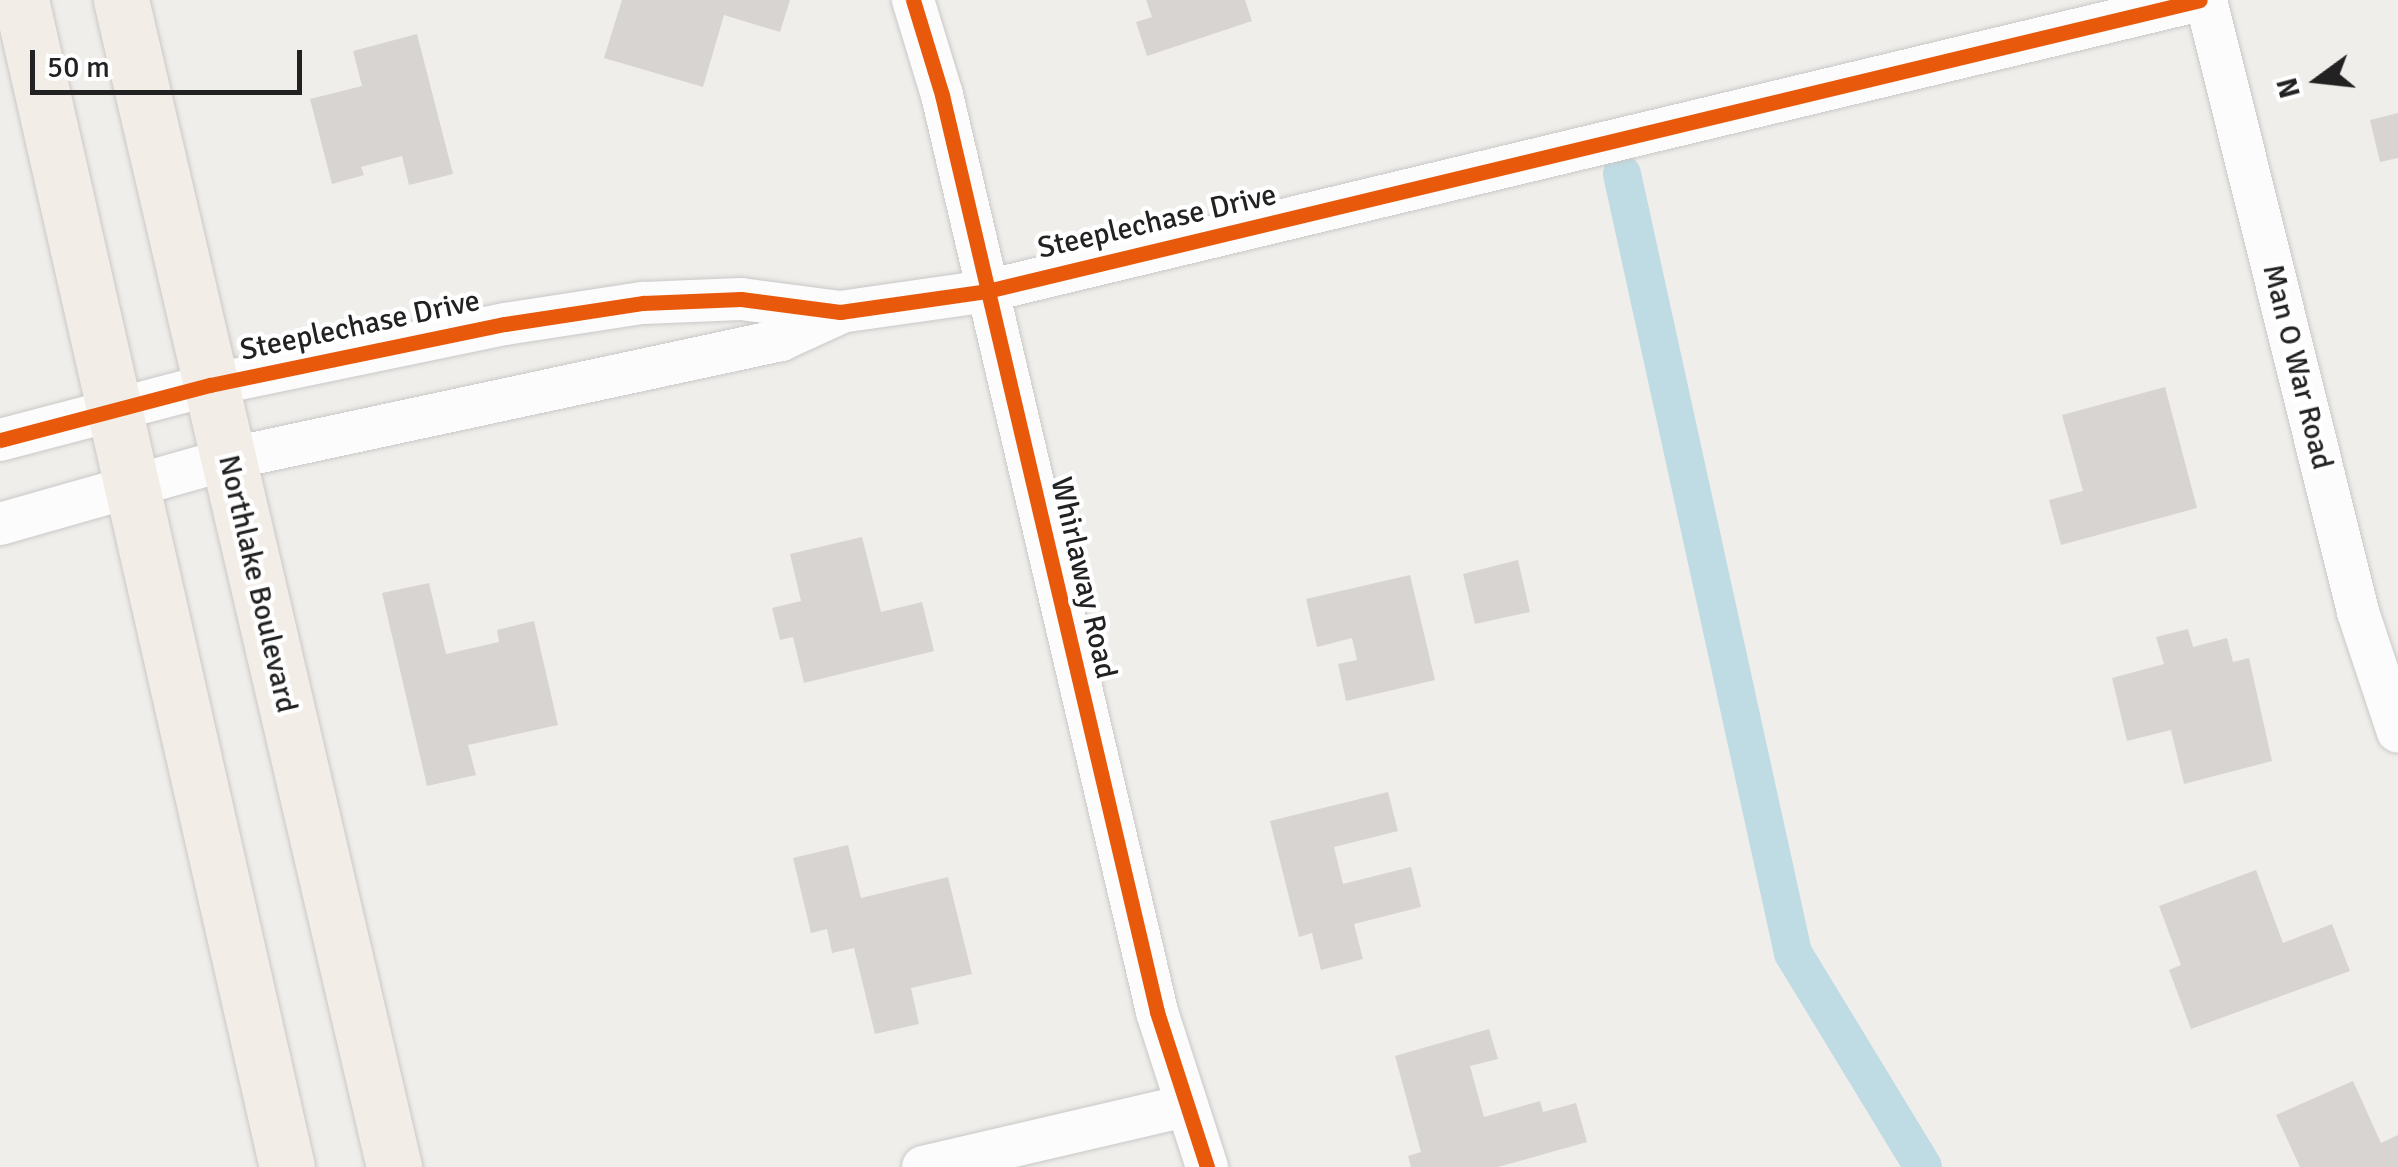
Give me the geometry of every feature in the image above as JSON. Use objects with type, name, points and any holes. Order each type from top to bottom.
[{"type":"main road","points":[[21,0],[287,1167]]},
{"type":"main road","name":"Northlake Boulevard","points":[[121,0],[394,1167]]},
{"type":"street","name":"Whirlaway Road","points":[[914,0],[987,291],[1157,1012],[1207,1167]]},
{"type":"street","name":"Steeplechase Drive","points":[[0,440],[117,414],[210,386],[505,324],[643,303],[741,299],[840,312],[987,291],[2203,0]]},
{"type":"street","name":"Man O War Road","points":[[2203,0],[2358,612],[2398,732]]},
{"type":"street","name":"Steeplechase Drive","points":[[0,524],[228,459],[780,340],[840,312]]},
{"type":"street","points":[[923,1167],[1186,1106]]},
{"type":"building","points":[[622,0],[790,0],[780,32],[724,15],[703,87],[604,58]]},
{"type":"building","points":[[1146,0],[1245,0],[1252,21],[1147,56],[1136,22],[1152,17]]},
{"type":"building","points":[[417,34],[453,174],[409,185],[402,156],[361,167],[364,175],[332,184],[310,99],[362,86],[353,51]]},
{"type":"building","points":[[2398,113],[2398,158],[2380,162],[2370,120]]},
{"type":"building","points":[[2165,387],[2197,508],[2061,545],[2049,500],[2083,491],[2062,415]]},
{"type":"building","points":[[862,537],[881,612],[922,602],[934,651],[804,683],[793,637],[780,640],[772,608],[801,601],[790,554]]},
{"type":"building","points":[[1518,560],[1530,612],[1475,624],[1463,574]]},
{"type":"building","points":[[1410,575],[1435,680],[1346,701],[1338,664],[1357,660],[1352,638],[1317,647],[1306,599]]},
{"type":"building","points":[[429,583],[446,654],[499,642],[497,630],[534,621],[558,725],[468,745],[476,775],[427,786],[382,593]]},
{"type":"building","points":[[2188,629],[2193,647],[2227,638],[2233,662],[2249,658],[2272,761],[2184,784],[2171,730],[2127,741],[2112,678],[2164,664],[2156,637]]},
{"type":"building","points":[[1388,792],[1398,831],[1334,847],[1343,884],[1411,867],[1421,907],[1354,924],[1363,959],[1321,970],[1312,933],[1299,937],[1270,821]]},
{"type":"building","points":[[848,845],[861,898],[948,877],[972,974],[911,988],[919,1024],[875,1034],[854,948],[832,953],[827,929],[811,933],[793,858]]},
{"type":"building","points":[[2256,870],[2283,943],[2332,924],[2350,971],[2191,1029],[2169,970],[2181,965],[2159,906]]},
{"type":"building","points":[[1489,1029],[1498,1059],[1470,1066],[1484,1117],[1540,1101],[1543,1112],[1576,1103],[1587,1142],[1498,1167],[1411,1167],[1408,1156],[1421,1152],[1395,1056]]},
{"type":"building","points":[[2353,1081],[2381,1143],[2398,1135],[2398,1167],[2300,1167],[2276,1115]]},
{"type":"waterway","points":[[1622,174],[1793,953],[1923,1167]]},
{"type":"cycle path","points":[[913,0],[942,95],[1157,1012],[1207,1167]]},
{"type":"cycle path","points":[[0,440],[210,385],[505,324],[643,303],[741,299],[840,312],[987,291],[2200,0]]}]
